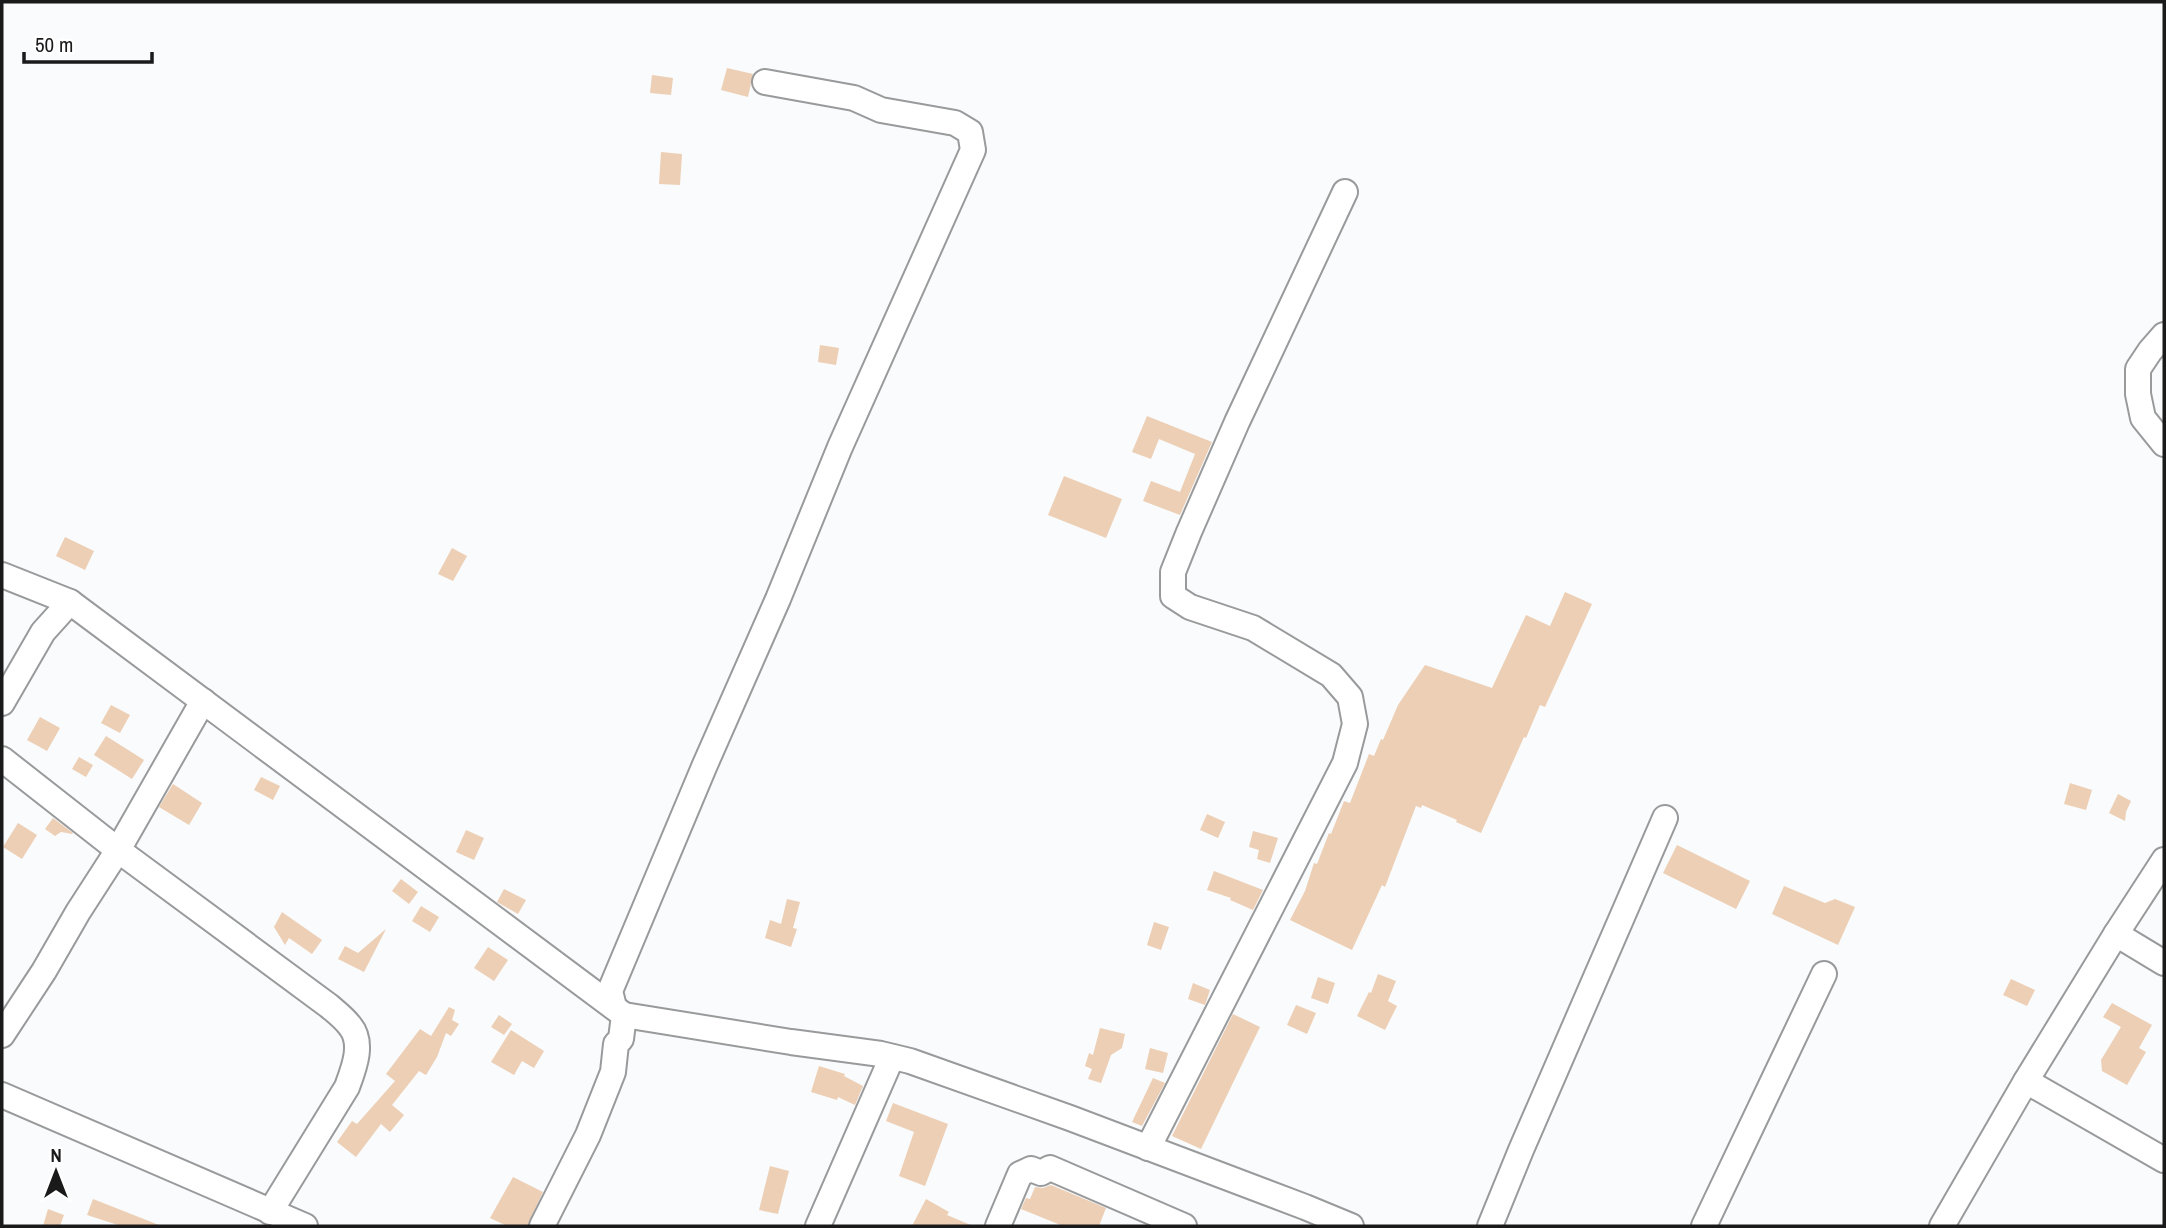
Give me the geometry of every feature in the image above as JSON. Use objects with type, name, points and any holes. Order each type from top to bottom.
[{"type":"street","points":[[542,1226],[588,1135],[613,1072],[616,1044],[621,1039],[619,1011],[610,991],[840,447],[974,150],[970,132],[955,124],[881,110],[854,98],[765,82]]},
{"type":"street","points":[[1148,1147],[1345,763],[1355,724],[1350,697],[1331,675],[1253,628],[1190,607],[1173,596],[1173,572],[1189,532],[1237,422],[1345,192]]},
{"type":"street","points":[[2164,335],[2138,369],[2138,394],[2143,418],[2164,444]]},
{"type":"street","points":[[2,575],[70,602],[619,1011],[892,1057],[1148,1147],[1305,1206],[1349,1226]]},
{"type":"street","points":[[2,703],[43,632],[70,602]]},
{"type":"street","points":[[2,1035],[118,850],[204,701]]},
{"type":"street","points":[[2,759],[118,850],[329,1006],[352,1028],[358,1047],[355,1067],[347,1087],[270,1212]]},
{"type":"street","points":[[1490,1226],[1665,818]]},
{"type":"street","points":[[1943,1226],[2026,1081],[2164,860]]},
{"type":"street","points":[[2116,934],[2164,963]]},
{"type":"street","points":[[1704,1226],[1824,974]]},
{"type":"street","points":[[818,1226],[892,1057]]},
{"type":"street","points":[[2026,1081],[2164,1160]]},
{"type":"street","points":[[2,1095],[305,1226]]},
{"type":"street","points":[[998,1226],[1020,1174],[1031,1169],[1041,1173],[1049,1168],[1184,1226]]},
{"type":"building","points":[[727,68],[753,74],[748,97],[721,90]]},
{"type":"building","points":[[652,75],[673,78],[671,95],[650,93]]},
{"type":"building","points":[[661,152],[682,154],[680,185],[659,184]]},
{"type":"building","points":[[820,345],[839,348],[836,365],[818,362]]},
{"type":"building","points":[[1147,416],[1212,442],[1180,515],[1143,501],[1151,481],[1180,492],[1195,454],[1159,439],[1151,459],[1132,452]]},
{"type":"building","points":[[1064,476],[1122,499],[1106,538],[1048,515]]},
{"type":"building","points":[[65,537],[94,551],[85,570],[56,556]]},
{"type":"building","points":[[452,548],[467,556],[453,581],[438,574]]},
{"type":"building","points":[[1565,592],[1592,604],[1545,707],[1540,705],[1526,738],[1524,737],[1481,833],[1422,805],[1421,808],[1416,806],[1385,887],[1382,885],[1352,950],[1290,920],[1344,801],[1350,803],[1369,754],[1374,756],[1398,705],[1425,665],[1492,688],[1526,615],[1550,626]]},
{"type":"building","points":[[111,705],[130,715],[120,733],[101,723]]},
{"type":"building","points":[[40,717],[60,728],[47,751],[27,740]]},
{"type":"building","points":[[106,736],[144,760],[132,779],[94,755]]},
{"type":"building","points":[[79,757],[93,765],[86,777],[72,769]]},
{"type":"building","points":[[261,777],[280,786],[273,800],[254,790]]},
{"type":"building","points":[[2070,783],[2092,790],[2086,810],[2064,804]]},
{"type":"building","points":[[173,784],[202,803],[189,825],[159,807]]},
{"type":"building","points":[[2118,794],[2131,801],[2125,821],[2109,813]]},
{"type":"building","points":[[1207,814],[1225,822],[1218,838],[1200,830]]},
{"type":"building","points":[[53,818],[73,833],[61,832],[55,836],[45,829]]},
{"type":"building","points":[[18,823],[37,835],[22,859],[3,847]]},
{"type":"building","points":[[466,830],[484,838],[474,860],[456,852]]},
{"type":"building","points":[[1253,831],[1278,838],[1270,863],[1257,859],[1259,850],[1249,847]]},
{"type":"building","points":[[1677,845],[1750,881],[1736,909],[1663,873]]},
{"type":"building","points":[[1214,871],[1263,890],[1253,910],[1230,900],[1231,898],[1207,890]]},
{"type":"building","points":[[401,879],[418,892],[409,904],[392,891]]},
{"type":"building","points":[[1784,886],[1825,903],[1835,899],[1855,907],[1838,945],[1772,914]]},
{"type":"building","points":[[504,889],[526,900],[518,914],[497,902]]},
{"type":"building","points":[[787,899],[800,902],[793,928],[797,929],[791,947],[765,938],[770,920],[781,924]]},
{"type":"building","points":[[421,906],[439,917],[430,932],[412,921]]},
{"type":"building","points":[[282,912],[322,940],[312,954],[289,938],[285,945],[274,927]]},
{"type":"building","points":[[1154,922],[1169,927],[1161,950],[1147,945]]},
{"type":"building","points":[[386,929],[364,972],[338,959],[345,946],[358,953]]},
{"type":"building","points":[[488,947],[508,960],[494,981],[474,968]]},
{"type":"building","points":[[1378,974],[1396,981],[1388,1001],[1397,1006],[1385,1030],[1357,1016],[1369,992],[1371,993]]},
{"type":"building","points":[[1318,977],[1335,983],[1328,1004],[1311,998]]},
{"type":"building","points":[[2011,979],[2035,990],[2027,1006],[2003,995]]},
{"type":"building","points":[[1193,983],[1210,990],[1205,1005],[1188,999]]},
{"type":"building","points":[[2112,1003],[2152,1025],[2139,1048],[2146,1052],[2127,1085],[2102,1071],[2101,1060],[2121,1027],[2103,1017]]},
{"type":"building","points":[[1296,1005],[1316,1013],[1307,1034],[1287,1025]]},
{"type":"building","points":[[449,1007],[455,1010],[452,1020],[459,1024],[451,1036],[446,1033],[437,1057],[426,1075],[419,1071],[392,1105],[404,1115],[390,1132],[381,1124],[356,1157],[337,1142],[352,1121],[357,1124],[395,1081],[386,1074],[420,1029],[431,1036]]},
{"type":"building","points":[[1233,1014],[1260,1027],[1201,1149],[1172,1136]]},
{"type":"building","points":[[499,1015],[512,1024],[504,1035],[491,1027]]},
{"type":"building","points":[[1100,1028],[1125,1034],[1122,1048],[1111,1055],[1101,1083],[1088,1079],[1092,1069],[1085,1066],[1089,1053],[1093,1055]]},
{"type":"building","points":[[511,1030],[544,1051],[534,1068],[522,1061],[514,1075],[491,1062]]},
{"type":"building","points":[[1150,1048],[1168,1053],[1163,1073],[1145,1069]]},
{"type":"building","points":[[819,1066],[845,1074],[844,1076],[863,1086],[855,1105],[838,1097],[837,1100],[811,1092]]},
{"type":"building","points":[[1153,1078],[1165,1083],[1142,1126],[1132,1122]]},
{"type":"building","points":[[893,1103],[948,1124],[925,1186],[899,1176],[914,1132],[886,1121]]},
{"type":"building","points":[[770,1166],[789,1171],[778,1214],[759,1210]]},
{"type":"building","points":[[513,1177],[543,1192],[527,1226],[507,1226],[490,1218]]},
{"type":"building","points":[[1051,1185],[1106,1208],[1099,1226],[1063,1226],[1021,1209],[1026,1198],[1030,1199],[1035,1187]]},
{"type":"building","points":[[93,1199],[159,1226],[121,1226],[87,1215]]},
{"type":"building","points":[[926,1199],[949,1212],[947,1215],[973,1226],[912,1226]]},
{"type":"building","points":[[48,1209],[64,1215],[60,1226],[43,1226]]}]
